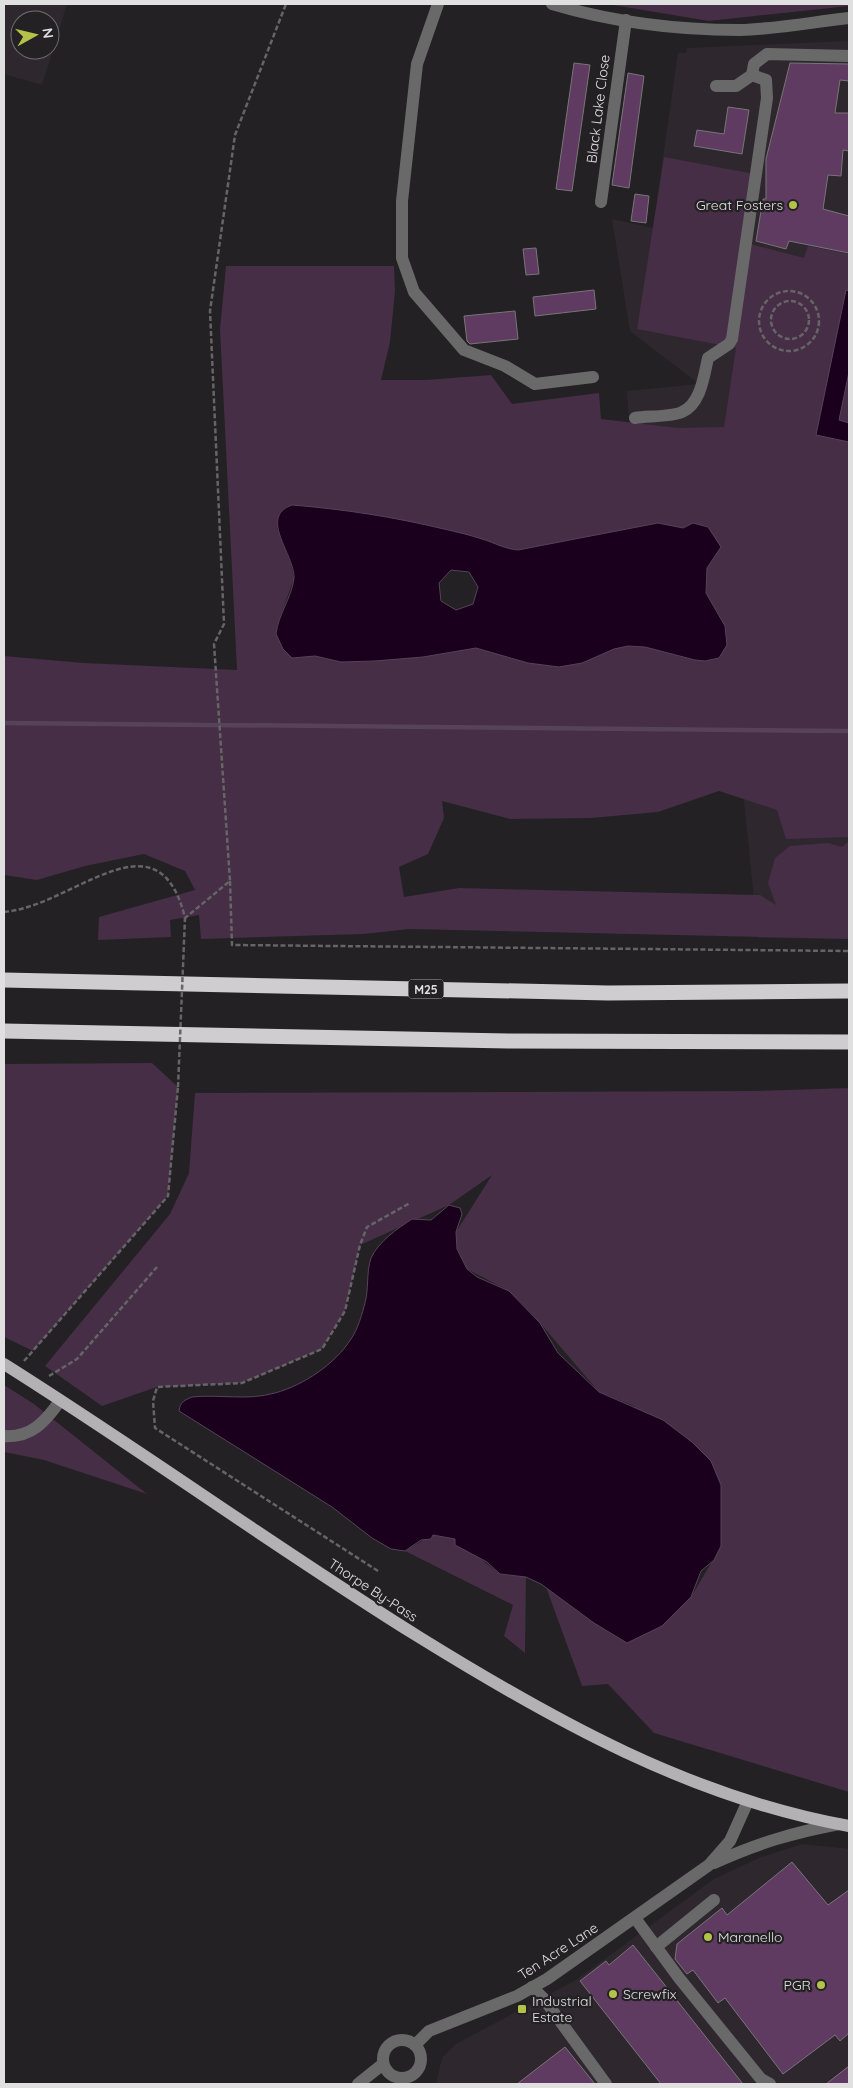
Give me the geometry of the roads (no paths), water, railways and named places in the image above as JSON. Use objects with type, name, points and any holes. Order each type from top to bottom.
[{"type":"highway","name":"M25","points":[[4,980],[608,993],[849,991]]},
{"type":"highway","points":[[4,1031],[508,1041],[849,1042]]},
{"type":"main road","name":"Thorpe By-Pass","points":[[4,1364],[374,1609],[530,1705],[606,1744],[675,1775],[748,1801],[844,1825]]},
{"type":"street","points":[[438,4],[417,64],[402,201],[402,258],[414,292],[464,350],[505,366],[535,384],[593,377]]},
{"type":"street","points":[[552,4],[626,20],[702,29],[741,30],[849,18]]},
{"type":"street","name":"Black Lake Close","points":[[601,202],[626,20]]},
{"type":"street","points":[[716,86],[736,86],[752,75],[754,64],[767,54],[849,56]]},
{"type":"street","points":[[635,418],[682,412],[695,400],[704,378],[708,358],[729,344],[732,338],[767,98],[766,80],[752,75]]},
{"type":"street","points":[[4,1436],[20,1436],[36,1429],[49,1417],[60,1401]]},
{"type":"street","name":"Ten Acre Lane","points":[[709,1865],[730,1841],[748,1801]]},
{"type":"street","name":"Ten Acre Lane","points":[[415,2045],[429,2031],[516,1996],[532,1987],[635,1918],[709,1865],[754,1844],[792,1833],[844,1825]]},
{"type":"street","points":[[656,1947],[714,1900]]},
{"type":"street","points":[[635,1918],[761,2079],[770,2084]]},
{"type":"street","points":[[532,1987],[544,1998],[606,2084]]},
{"type":"street","points":[[399,2040],[415,2045],[419,2050],[420,2064],[415,2080],[392,2076],[383,2064],[382,2056],[392,2043],[399,2040]]},
{"type":"street","points":[[358,2084],[383,2064]]},
{"type":"waterway","points":[[4,723],[849,731]]},
{"type":"place","name":"Great Fosters","points":[[793,205]]},
{"type":"place","name":"Maranello","points":[[708,1937]]},
{"type":"place","name":"PGR","points":[[821,1985]]},
{"type":"place","name":"Screwfix","points":[[613,1994]]},
{"type":"place","name":"Industrial Estate","points":[[522,2009]]}]
